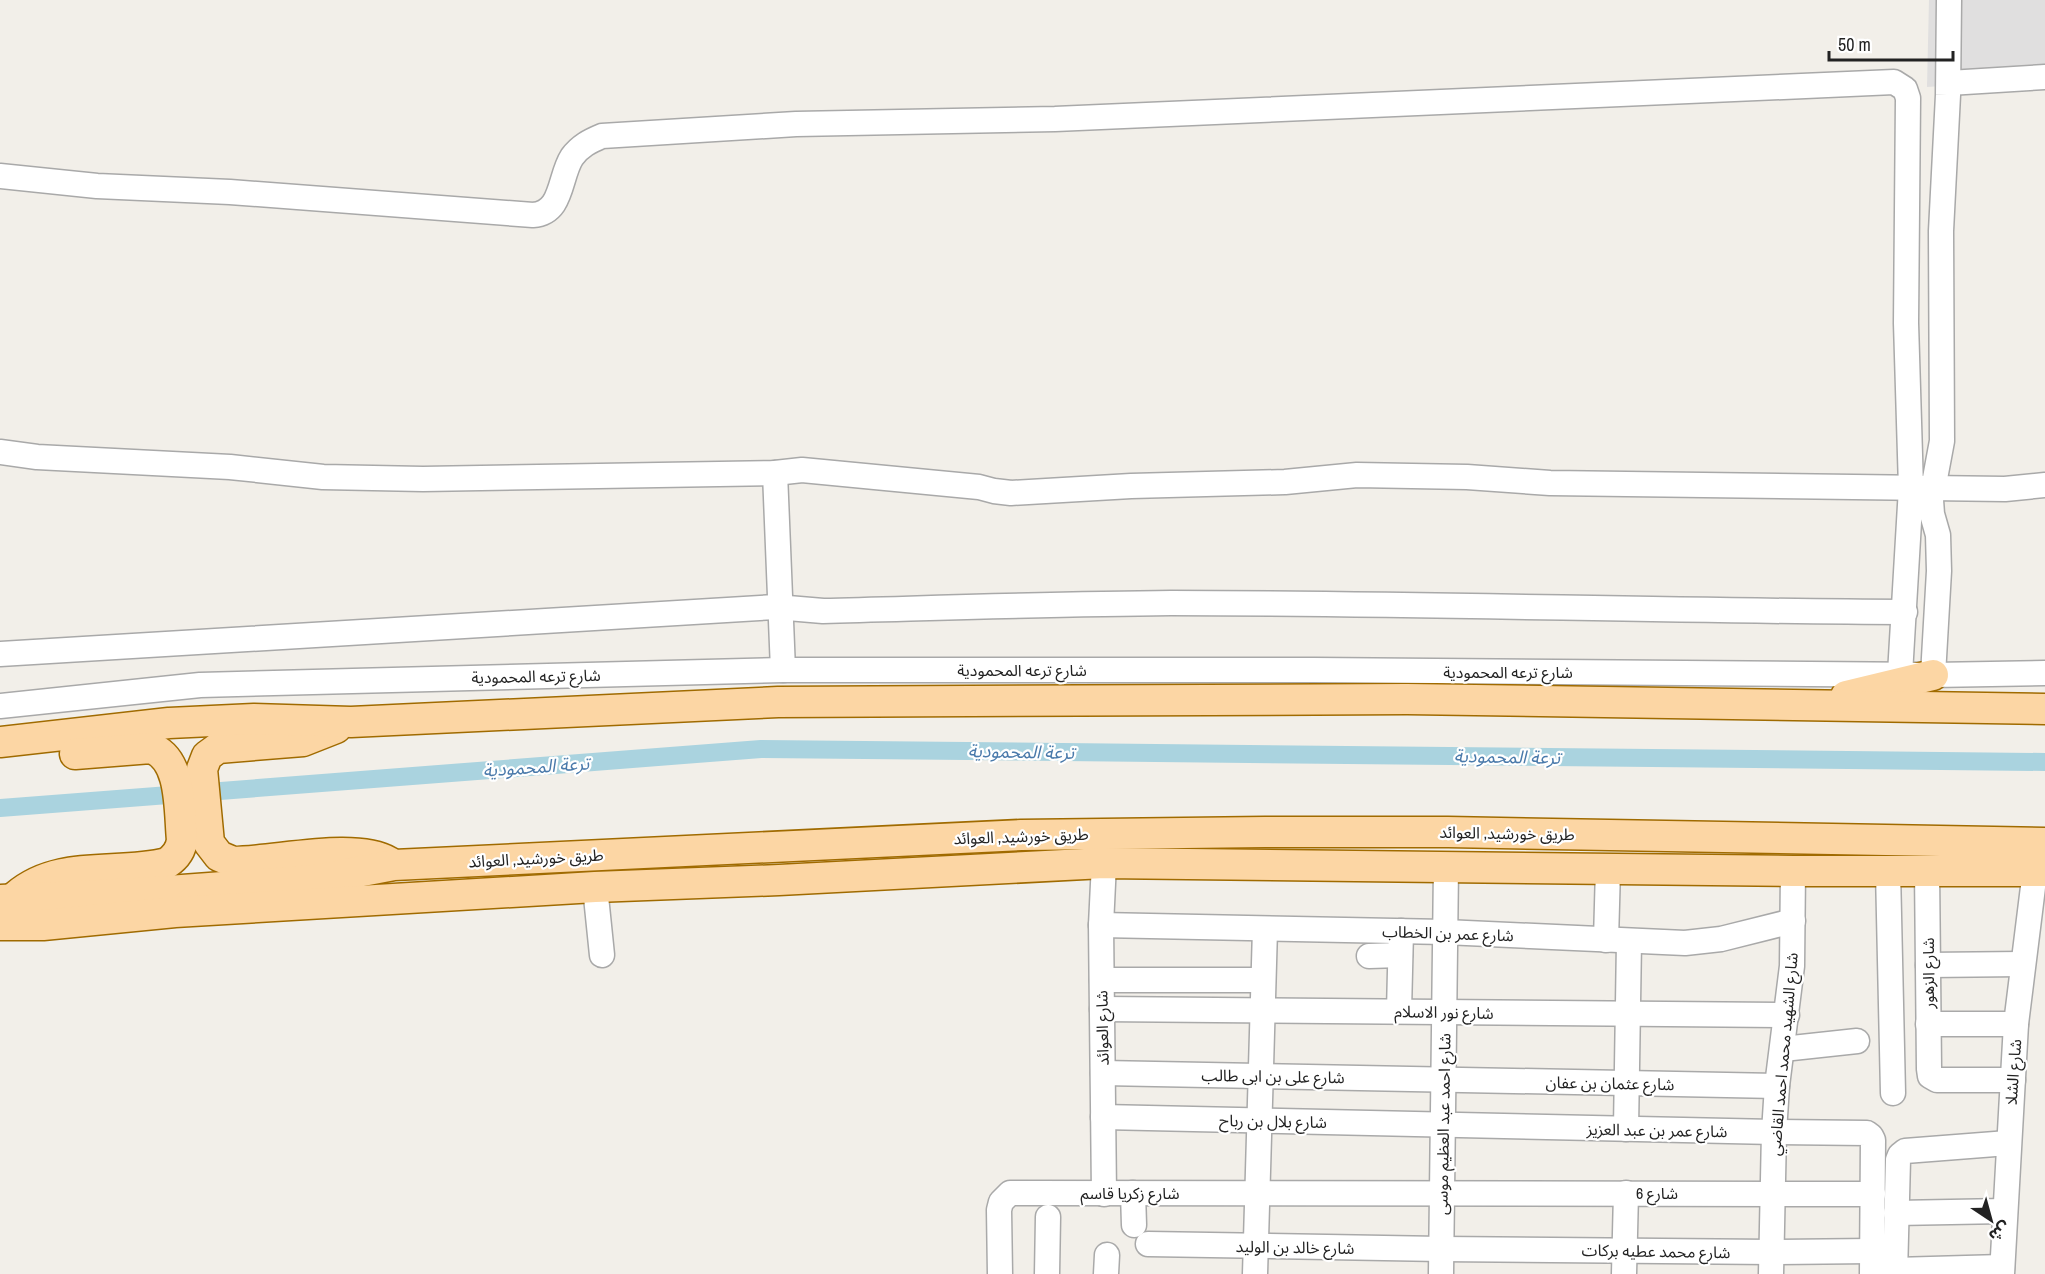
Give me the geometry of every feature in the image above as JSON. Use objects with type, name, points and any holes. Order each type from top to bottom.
[{"type":"main road","points":[[1804,705],[1933,675]]},
{"type":"main road","points":[[0,742],[180,723],[254,719],[351,722],[778,702],[1407,699],[2045,709]]},
{"type":"main road","points":[[189,774],[218,748],[303,741],[351,722]]},
{"type":"main road","points":[[41,738],[51,748],[65,753],[151,748],[165,756],[189,774],[196,841]]},
{"type":"main road","name":"طريق خورشيد, العوائد","points":[[4,908],[155,892],[315,880],[394,865],[1021,835],[1448,832],[2045,843]]},
{"type":"main road","points":[[1879,840],[1977,871]]},
{"type":"main road","points":[[196,841],[233,862],[353,852],[374,855],[394,865]]},
{"type":"main road","points":[[4,908],[35,882],[62,873],[167,863],[196,841]]},
{"type":"main road","name":"طريق خورشيد, العوائد","points":[[4,908],[43,925],[175,912],[595,887],[1104,863],[1793,871],[2040,871]]},
{"type":"street","points":[[1900,674],[1905,612],[1923,488],[1942,441],[1941,231],[1949,83],[1949,0]]},
{"type":"street","points":[[1949,83],[2045,77]]},
{"type":"street","points":[[0,176],[98,186],[230,192],[533,215],[546,212],[555,202],[571,159],[579,149],[602,136],[796,124],[1055,119],[1894,82],[1905,89],[1908,98],[1906,323],[1923,488],[1931,500],[1938,535],[1939,571],[1933,675]]},
{"type":"street","points":[[0,452],[37,457],[219,466],[323,477],[423,479],[802,471],[978,487],[1011,493],[1108,487],[1285,482],[1357,475],[1467,477],[1550,483],[1923,488],[2005,489],[2045,484]]},
{"type":"street","points":[[774,473],[783,670]]},
{"type":"street","points":[[0,654],[781,607],[823,611],[1169,603],[1905,612]]},
{"type":"street","name":"شارع ترعه المحمودية","points":[[0,706],[200,685],[783,670],[1326,670],[1933,675],[2045,673]]},
{"type":"street","name":"شارع العوائد","points":[[1104,863],[1101,925],[1104,1194]]},
{"type":"street","name":"شارع احمد عبد العظيم موسى","points":[[1441,1274],[1446,867]]},
{"type":"street","points":[[1608,869],[1628,1014],[1626,1129]]},
{"type":"street","name":"شارع الزهور","points":[[1928,870],[1930,1076],[1937,1080],[2013,1080]]},
{"type":"street","name":"شارع الشهيد محمد احمد القاضي","points":[[1771,1263],[1774,1132],[1777,1086],[1792,966],[1793,871]]},
{"type":"street","points":[[1888,871],[1893,1094]]},
{"type":"street","name":"شارع الشلا","points":[[2002,1270],[2016,1023],[2022,964],[2040,871]]},
{"type":"street","points":[[595,887],[602,955]]},
{"type":"street","name":"شارع عمر بن الخطاب","points":[[1101,925],[1445,932],[1618,940],[1685,953],[1705,942],[1740,943],[1793,921]]},
{"type":"street","points":[[1255,1274],[1265,928]]},
{"type":"street","points":[[1399,1011],[1401,931]]},
{"type":"street","points":[[1369,956],[1400,955]]},
{"type":"street","points":[[1928,964],[2022,964]]},
{"type":"street","points":[[1102,980],[1263,980]]},
{"type":"street","name":"شارع نور الاسلام","points":[[1102,1009],[1787,1016]]},
{"type":"street","points":[[1928,1024],[2016,1023]]},
{"type":"street","points":[[1783,1049],[1857,1041]]},
{"type":"street","name":"شارع على بن ابى طالب","points":[[1103,1073],[1443,1080]]},
{"type":"street","name":"شارع عثمان بن عفان","points":[[1443,1080],[1777,1086]]},
{"type":"street","name":"شارع بلال بن رباح","points":[[1103,1117],[1443,1125]]},
{"type":"street","name":"شارع عمر بن عبد العزيز","points":[[1443,1125],[1867,1133],[1873,1140],[1873,1194]]},
{"type":"street","points":[[1883,1267],[1896,1213],[1898,1160],[1905,1150],[2008,1143]]},
{"type":"street","name":"شارع زكريا قاسم","points":[[1000,1274],[999,1210],[1001,1202],[1010,1193],[1442,1194]]},
{"type":"street","name":"شارع خالد بن الوليد","points":[[1133,1193],[1141,1234],[1255,1247],[1441,1249]]},
{"type":"street","points":[[1624,1262],[1626,1193]]},
{"type":"street","name":"شارع 6","points":[[1442,1194],[1873,1194]]},
{"type":"street","points":[[1873,1194],[1883,1267]]},
{"type":"street","points":[[1896,1213],[2006,1211]]},
{"type":"street","points":[[1047,1274],[1048,1217]]},
{"type":"street","name":"شارع محمد عطيه بركات","points":[[1441,1249],[1624,1262],[1771,1263],[2002,1270]]},
{"type":"shaded area","points":[[1929,0],[2045,0],[2045,79],[1927,87]]},
{"type":"waterway","name":"ترعة المحمودية","points":[[0,808],[761,749],[2045,762]]}]
